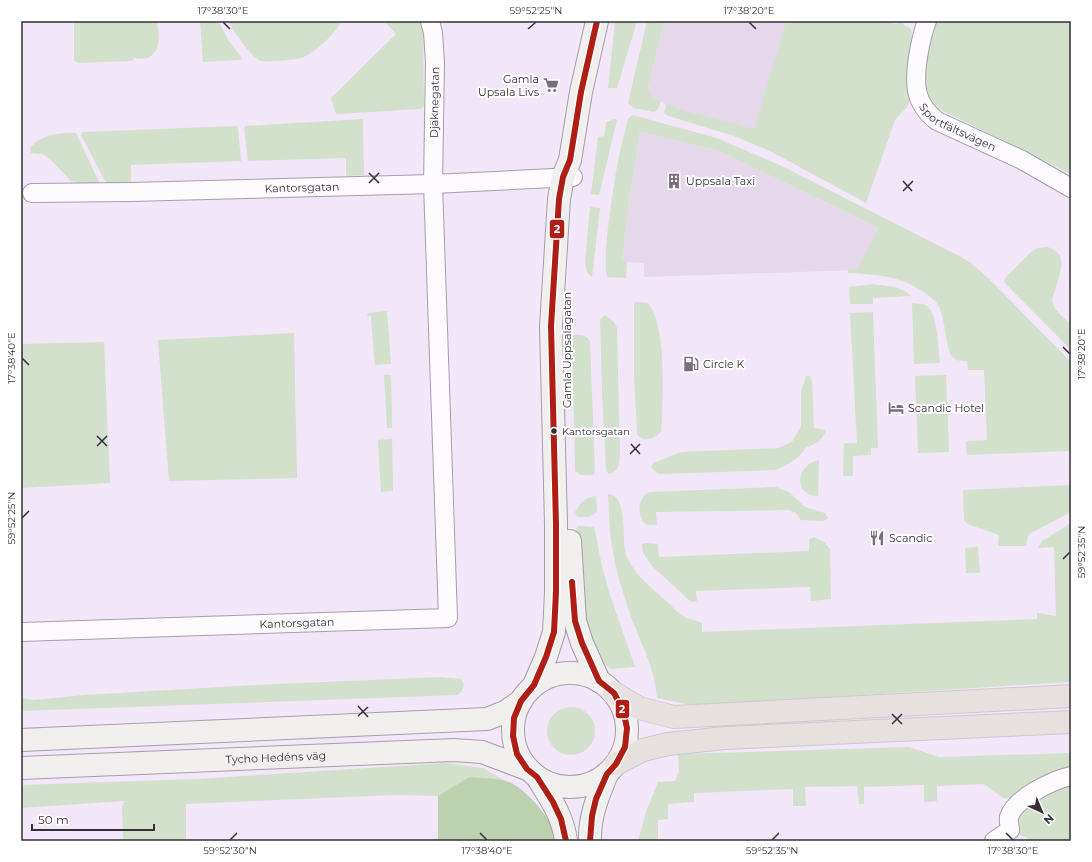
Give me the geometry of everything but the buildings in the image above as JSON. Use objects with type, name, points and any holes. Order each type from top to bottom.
[{"type":"main road","name":"Gamla Uppsalagatan","points":[[528,693],[546,658],[554,632],[556,592],[556,524],[552,326],[559,200],[568,171],[581,92],[597,21]]},
{"type":"main road","name":"Gamla Uppsalagatan","points":[[568,171],[575,200],[567,296],[566,328],[570,561],[575,621],[582,643],[606,687]]},
{"type":"main road","points":[[21,740],[487,719],[505,712],[551,676],[561,674],[580,674],[606,687],[639,708],[674,718],[1071,696]]},
{"type":"main road","points":[[590,841],[592,816],[596,799],[611,769],[625,747],[627,728],[623,710],[606,687]]},
{"type":"main road","points":[[528,693],[514,718],[513,736],[517,754],[553,802],[561,819],[566,841]]},
{"type":"main road","points":[[532,773],[550,784],[564,788],[580,787],[594,782],[611,769],[643,750],[675,743],[725,738],[1071,722]]},
{"type":"main road","name":"Tycho Hedéns väg","points":[[21,768],[454,750],[482,752],[532,773]]},
{"type":"street","name":"Djäknegatan","points":[[430,21],[433,33],[435,62],[433,184],[435,254]]},
{"type":"street","name":"Sportfältsvägen","points":[[927,21],[922,33],[915,75],[917,94],[926,110],[937,121],[1022,160],[1071,188]]},
{"type":"street","name":"Kantorsgatan","points":[[32,193],[131,192],[433,184],[568,171]]},
{"type":"street","name":"Kantorsgatan","points":[[21,632],[448,618],[435,254]]},
{"type":"street","points":[[994,841],[1010,830],[1009,819],[1016,806],[1040,788],[1071,776]]},
{"type":"shaded area","points":[[664,21],[786,21],[754,130],[686,111],[669,104],[666,105],[652,96],[648,88]]},
{"type":"shaded area","points":[[640,132],[717,150],[879,228],[859,270],[644,277],[644,263],[622,262],[629,199]]},
{"type":"green space","points":[[74,21],[157,21],[159,37],[157,47],[155,52],[147,58],[134,58],[132,61],[78,63],[74,60]]},
{"type":"green space","points":[[200,21],[218,21],[229,41],[242,58],[240,60],[203,62]]},
{"type":"green space","points":[[228,21],[341,21],[330,37],[306,56],[275,61],[261,61],[253,55],[238,37]]},
{"type":"green space","points":[[384,21],[423,21],[424,106],[421,109],[337,114],[331,98],[396,34]]},
{"type":"green space","points":[[615,21],[637,21],[617,88],[608,88]]},
{"type":"green space","points":[[647,21],[664,21],[648,88],[652,96],[661,102],[658,109],[654,112],[634,108],[628,103]]},
{"type":"green space","points":[[786,21],[882,21],[894,24],[901,23],[911,29],[912,37],[907,91],[910,100],[907,107],[895,120],[866,203],[770,151],[734,136],[668,116],[664,113],[666,105],[669,104],[686,111],[754,129]]},
{"type":"green space","points":[[935,21],[1071,21],[1071,174],[931,105],[922,79],[925,46]]},
{"type":"green space","points":[[632,115],[717,138],[782,166],[965,259],[972,264],[988,278],[1071,362],[1071,451],[967,455],[966,441],[987,440],[984,370],[968,370],[967,361],[956,360],[951,355],[942,313],[934,300],[924,292],[904,281],[893,278],[848,273],[848,270],[859,269],[859,266],[879,228],[717,150],[640,132],[629,199],[622,262],[627,262],[626,278],[608,277],[606,270],[606,257],[611,202],[620,150],[628,119]]},
{"type":"green space","points":[[363,119],[364,175],[346,176],[346,158],[248,161],[245,126]]},
{"type":"green space","points":[[615,119],[617,120],[599,195],[591,194],[598,137],[604,136],[606,122]]},
{"type":"green space","points":[[238,127],[241,161],[131,165],[131,183],[106,183],[81,135],[82,132]]},
{"type":"green space","points":[[66,133],[76,133],[100,184],[85,184],[71,181],[50,159],[42,154],[31,153],[30,148],[42,138]]},
{"type":"green space","points":[[590,207],[600,208],[592,277],[587,272],[585,262]]},
{"type":"green space","points":[[1047,247],[1059,254],[1061,259],[1061,271],[1052,300],[1057,310],[1071,325],[1071,350],[1004,282],[1006,277],[1032,251],[1038,248]]},
{"type":"green space","points":[[873,284],[898,288],[911,296],[873,298],[873,304],[850,304],[849,287]]},
{"type":"green space","points":[[634,303],[648,303],[654,314],[661,346],[663,384],[661,432],[655,437],[649,439],[639,437],[637,434],[634,373]]},
{"type":"green space","points":[[912,303],[925,305],[931,310],[938,340],[939,363],[914,364]]},
{"type":"green space","points":[[387,311],[391,364],[375,365],[371,316],[367,316],[368,313]]},
{"type":"green space","points":[[873,312],[878,448],[871,448],[871,455],[853,456],[853,476],[843,476],[844,443],[857,443],[850,313]]},
{"type":"green space","points":[[605,315],[614,322],[617,328],[620,457],[617,469],[609,474],[606,471],[600,319]]},
{"type":"green space","points":[[294,333],[297,478],[169,481],[158,340]]},
{"type":"green space","points":[[574,335],[584,336],[588,338],[590,342],[595,472],[593,475],[581,475],[575,471],[572,337]]},
{"type":"green space","points":[[104,342],[110,483],[21,488],[21,344]]},
{"type":"green space","points":[[384,375],[391,375],[392,428],[387,428]]},
{"type":"green space","points":[[946,375],[949,452],[918,453],[915,376]]},
{"type":"green space","points":[[806,376],[810,376],[812,381],[814,428],[826,430],[823,437],[818,442],[805,448],[801,455],[788,464],[775,470],[661,474],[657,473],[651,468],[653,463],[681,452],[778,448],[792,442],[801,426],[801,392]]},
{"type":"green space","points":[[392,439],[393,491],[381,492],[378,440]]},
{"type":"green space","points":[[819,460],[818,496],[810,495],[801,486],[801,474],[811,463]]},
{"type":"green space","points":[[1071,485],[1071,512],[1031,533],[1028,536],[1026,546],[998,546],[999,535],[970,525],[964,521],[963,490]]},
{"type":"green space","points":[[776,487],[789,492],[805,507],[825,513],[828,518],[824,521],[801,520],[796,513],[789,510],[656,512],[657,525],[647,525],[643,522],[640,513],[640,502],[646,494],[650,492]]},
{"type":"green space","points":[[608,494],[615,496],[622,510],[626,554],[633,568],[680,614],[702,623],[702,632],[1037,619],[1037,613],[1056,616],[1054,547],[1038,548],[1042,541],[1071,523],[1071,682],[706,705],[686,704],[657,698],[656,687],[650,666],[630,614],[614,560],[609,523]]},
{"type":"green space","points":[[596,496],[596,513],[589,517],[577,517],[575,512],[581,503],[586,499]]},
{"type":"green space","points":[[577,527],[593,527],[595,530],[609,592],[635,667],[610,669],[599,656],[591,641],[579,585],[576,531]]},
{"type":"green space","points":[[814,537],[824,542],[830,549],[831,599],[811,601],[810,587],[696,591],[697,601],[691,602],[652,566],[643,553],[642,545],[644,543],[658,544],[659,557],[809,551],[809,539]]},
{"type":"green space","points":[[978,547],[980,573],[966,573],[965,548]]},
{"type":"green space","points":[[441,677],[461,679],[464,684],[462,691],[458,695],[21,711],[21,698],[34,700],[84,695],[254,685]]},
{"type":"green space","points":[[566,707],[576,707],[585,711],[591,717],[594,722],[594,740],[585,751],[576,755],[566,755],[557,751],[551,745],[547,736],[547,726],[551,717],[557,711]]},
{"type":"green space","points":[[909,747],[939,757],[1071,753],[1071,774],[1020,799],[1003,798],[984,784],[937,786],[937,801],[924,802],[924,785],[864,787],[864,804],[859,804],[857,786],[805,787],[806,806],[793,806],[793,789],[694,793],[694,802],[668,804],[668,819],[658,820],[658,841],[638,841],[646,812],[658,782],[675,781],[679,772],[678,754]]},
{"type":"green space","points":[[446,763],[483,768],[507,782],[469,777],[438,796],[396,795],[186,804],[186,841],[123,841],[122,806],[125,801],[21,808],[21,785],[196,779]]},
{"type":"green space","points":[[1071,776],[1071,841],[1033,841],[1010,830],[1012,811]]},
{"type":"green space","points":[[469,777],[489,778],[509,782],[523,791],[539,807],[545,816],[553,834],[553,841],[438,841],[438,796]]},
{"type":"transit line","name":"2","points":[[566,841],[561,819],[553,802],[537,777],[527,769],[517,754],[513,736],[514,718],[521,701],[534,685],[546,657],[554,632],[556,592],[556,524],[551,326],[559,199],[563,177],[570,160],[581,92],[597,21]]},
{"type":"transit line","name":"2","points":[[572,582],[575,621],[582,643],[599,681],[614,693],[623,710],[627,728],[625,747],[616,764],[607,774],[596,799],[592,816],[590,841]]},
{"type":"place","name":"Gamla Upsala Livs","points":[[551,85]]},
{"type":"place","name":"Uppsala Taxi","points":[[674,181]]},
{"type":"place","name":"Circle K","points":[[691,364]]},
{"type":"place","name":"Scandic Hotel","points":[[896,408]]},
{"type":"place","name":"Kantorsgatan","points":[[554,431]]},
{"type":"place","name":"Scandic","points":[[877,538]]}]
